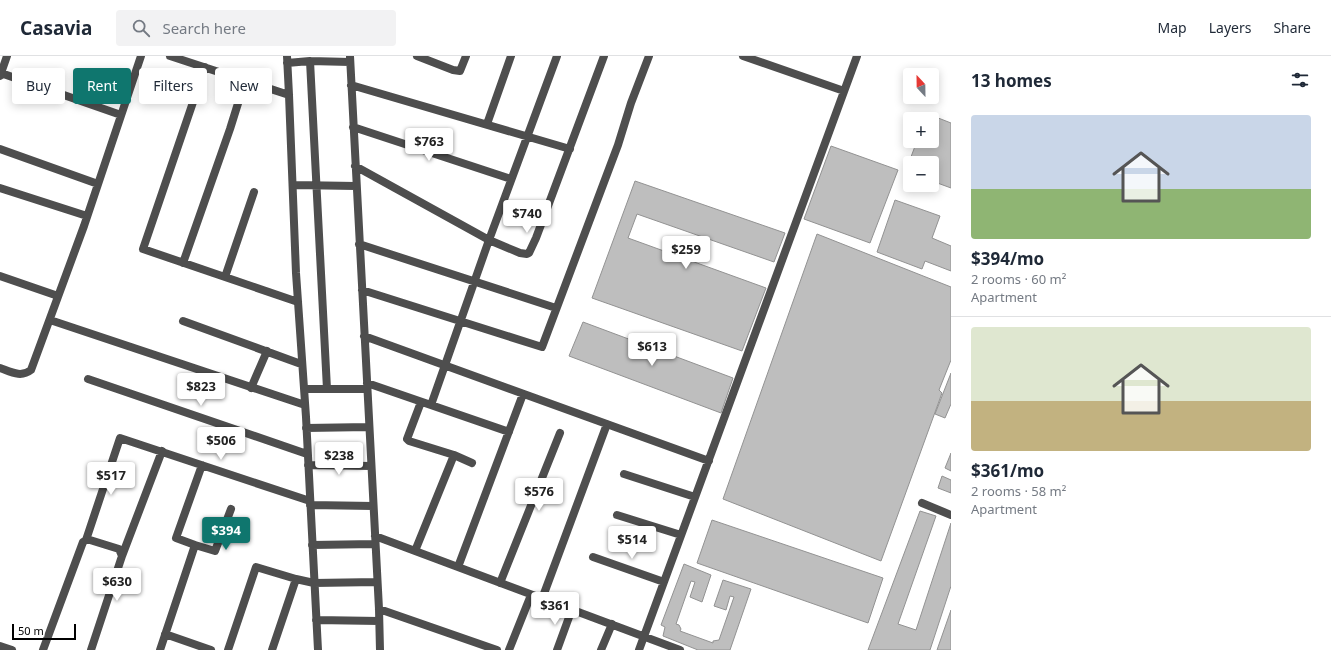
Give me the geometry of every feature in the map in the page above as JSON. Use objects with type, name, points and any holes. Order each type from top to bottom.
[{"type":"street","points":[[7,56],[1,74],[121,115]]},
{"type":"street","points":[[0,368],[20,375],[27,374],[31,370],[84,226],[141,56]]},
{"type":"street","points":[[170,56],[215,70]]},
{"type":"street","points":[[420,56],[453,70],[460,71],[466,56]]},
{"type":"street","points":[[487,124],[511,56]]},
{"type":"street","points":[[431,405],[511,179],[557,56]]},
{"type":"street","points":[[355,166],[489,240],[527,254],[529,253],[536,238],[604,56]]},
{"type":"street","points":[[362,290],[542,347],[618,145],[631,103],[649,56]]},
{"type":"street","points":[[743,56],[844,91]]},
{"type":"street","points":[[639,650],[857,56]]},
{"type":"street","points":[[318,650],[304,389],[301,364],[287,59],[310,61],[350,59],[380,650]]},
{"type":"street","points":[[310,61],[318,186],[327,389]]},
{"type":"street","points":[[205,67],[143,249],[298,302]]},
{"type":"street","points":[[351,85],[570,149]]},
{"type":"street","points":[[272,90],[289,95]]},
{"type":"street","points":[[183,263],[238,104]]},
{"type":"street","points":[[353,127],[511,179]]},
{"type":"street","points":[[0,149],[98,184]]},
{"type":"street","points":[[293,184],[318,186],[356,186]]},
{"type":"street","points":[[0,188],[87,216]]},
{"type":"street","points":[[224,277],[254,192]]},
{"type":"street","points":[[360,244],[556,308]]},
{"type":"street","points":[[0,276],[58,296]]},
{"type":"street","points":[[50,320],[305,406]]},
{"type":"street","points":[[183,321],[301,364]]},
{"type":"street","points":[[364,336],[709,461]]},
{"type":"street","points":[[251,388],[267,351]]},
{"type":"street","points":[[88,379],[307,454]]},
{"type":"street","points":[[304,389],[367,386],[431,405],[509,432]]},
{"type":"street","points":[[458,567],[523,394]]},
{"type":"street","points":[[421,402],[407,439],[409,441],[454,455],[472,463]]},
{"type":"street","points":[[542,598],[608,424]]},
{"type":"street","points":[[306,428],[369,427]]},
{"type":"street","points":[[500,583],[560,433]]},
{"type":"street","points":[[43,650],[83,542],[86,540],[120,438],[162,451],[310,503],[373,506]]},
{"type":"street","points":[[91,650],[122,556],[162,451]]},
{"type":"street","points":[[415,551],[454,455]]},
{"type":"street","points":[[202,465],[176,538],[215,551],[231,509]]},
{"type":"street","points":[[308,465],[371,466]]},
{"type":"street","points":[[624,474],[695,497]]},
{"type":"street","points":[[922,503],[951,515]]},
{"type":"street","points":[[616,515],[681,535]]},
{"type":"street","points":[[86,540],[119,549],[122,556]]},
{"type":"street","points":[[312,545],[375,540],[415,551],[680,650]]},
{"type":"street","points":[[160,650],[194,545]]},
{"type":"street","points":[[593,557],[664,582]]},
{"type":"street","points":[[228,650],[256,567],[314,583],[377,582]]},
{"type":"street","points":[[272,650],[296,579]]},
{"type":"street","points":[[509,650],[531,595]]},
{"type":"street","points":[[379,609],[497,650]]},
{"type":"street","points":[[557,650],[572,610]]},
{"type":"street","points":[[316,620],[379,621]]},
{"type":"street","points":[[601,650],[612,624]]},
{"type":"street","points":[[165,634],[211,650]]},
{"type":"street","points":[[0,646],[12,650]]},
{"type":"building","points":[[939,118],[951,123],[951,188],[939,184],[939,156],[911,156],[914,148],[939,148]]},
{"type":"building","points":[[831,146],[898,170],[870,243],[804,219]]},
{"type":"building","points":[[635,181],[785,233],[774,262],[637,214],[628,238],[766,288],[742,351],[592,298]]},
{"type":"building","points":[[895,200],[940,216],[932,238],[951,246],[951,271],[925,261],[922,269],[877,252]]},
{"type":"building","points":[[817,234],[951,287],[951,360],[939,390],[942,393],[881,561],[723,499]]},
{"type":"building","points":[[583,322],[733,378],[721,413],[569,356]]},
{"type":"building","points":[[951,373],[951,404],[945,418],[935,414]]},
{"type":"building","points":[[951,453],[951,471],[945,468]]},
{"type":"building","points":[[942,476],[951,480],[951,493],[938,488]]},
{"type":"building","points":[[920,511],[936,516],[898,624],[916,630],[951,523],[951,586],[930,650],[868,650]]},
{"type":"building","points":[[712,520],[883,578],[868,623],[697,563]]},
{"type":"building","points":[[684,564],[711,575],[702,602],[690,597],[695,582],[691,581],[676,624],[679,625],[681,629],[680,631],[713,643],[713,641],[719,640],[734,597],[730,596],[726,610],[714,606],[723,580],[751,589],[730,650],[698,650],[663,636],[665,627],[661,625]]},
{"type":"building","points":[[951,610],[951,650],[937,650]]}]
